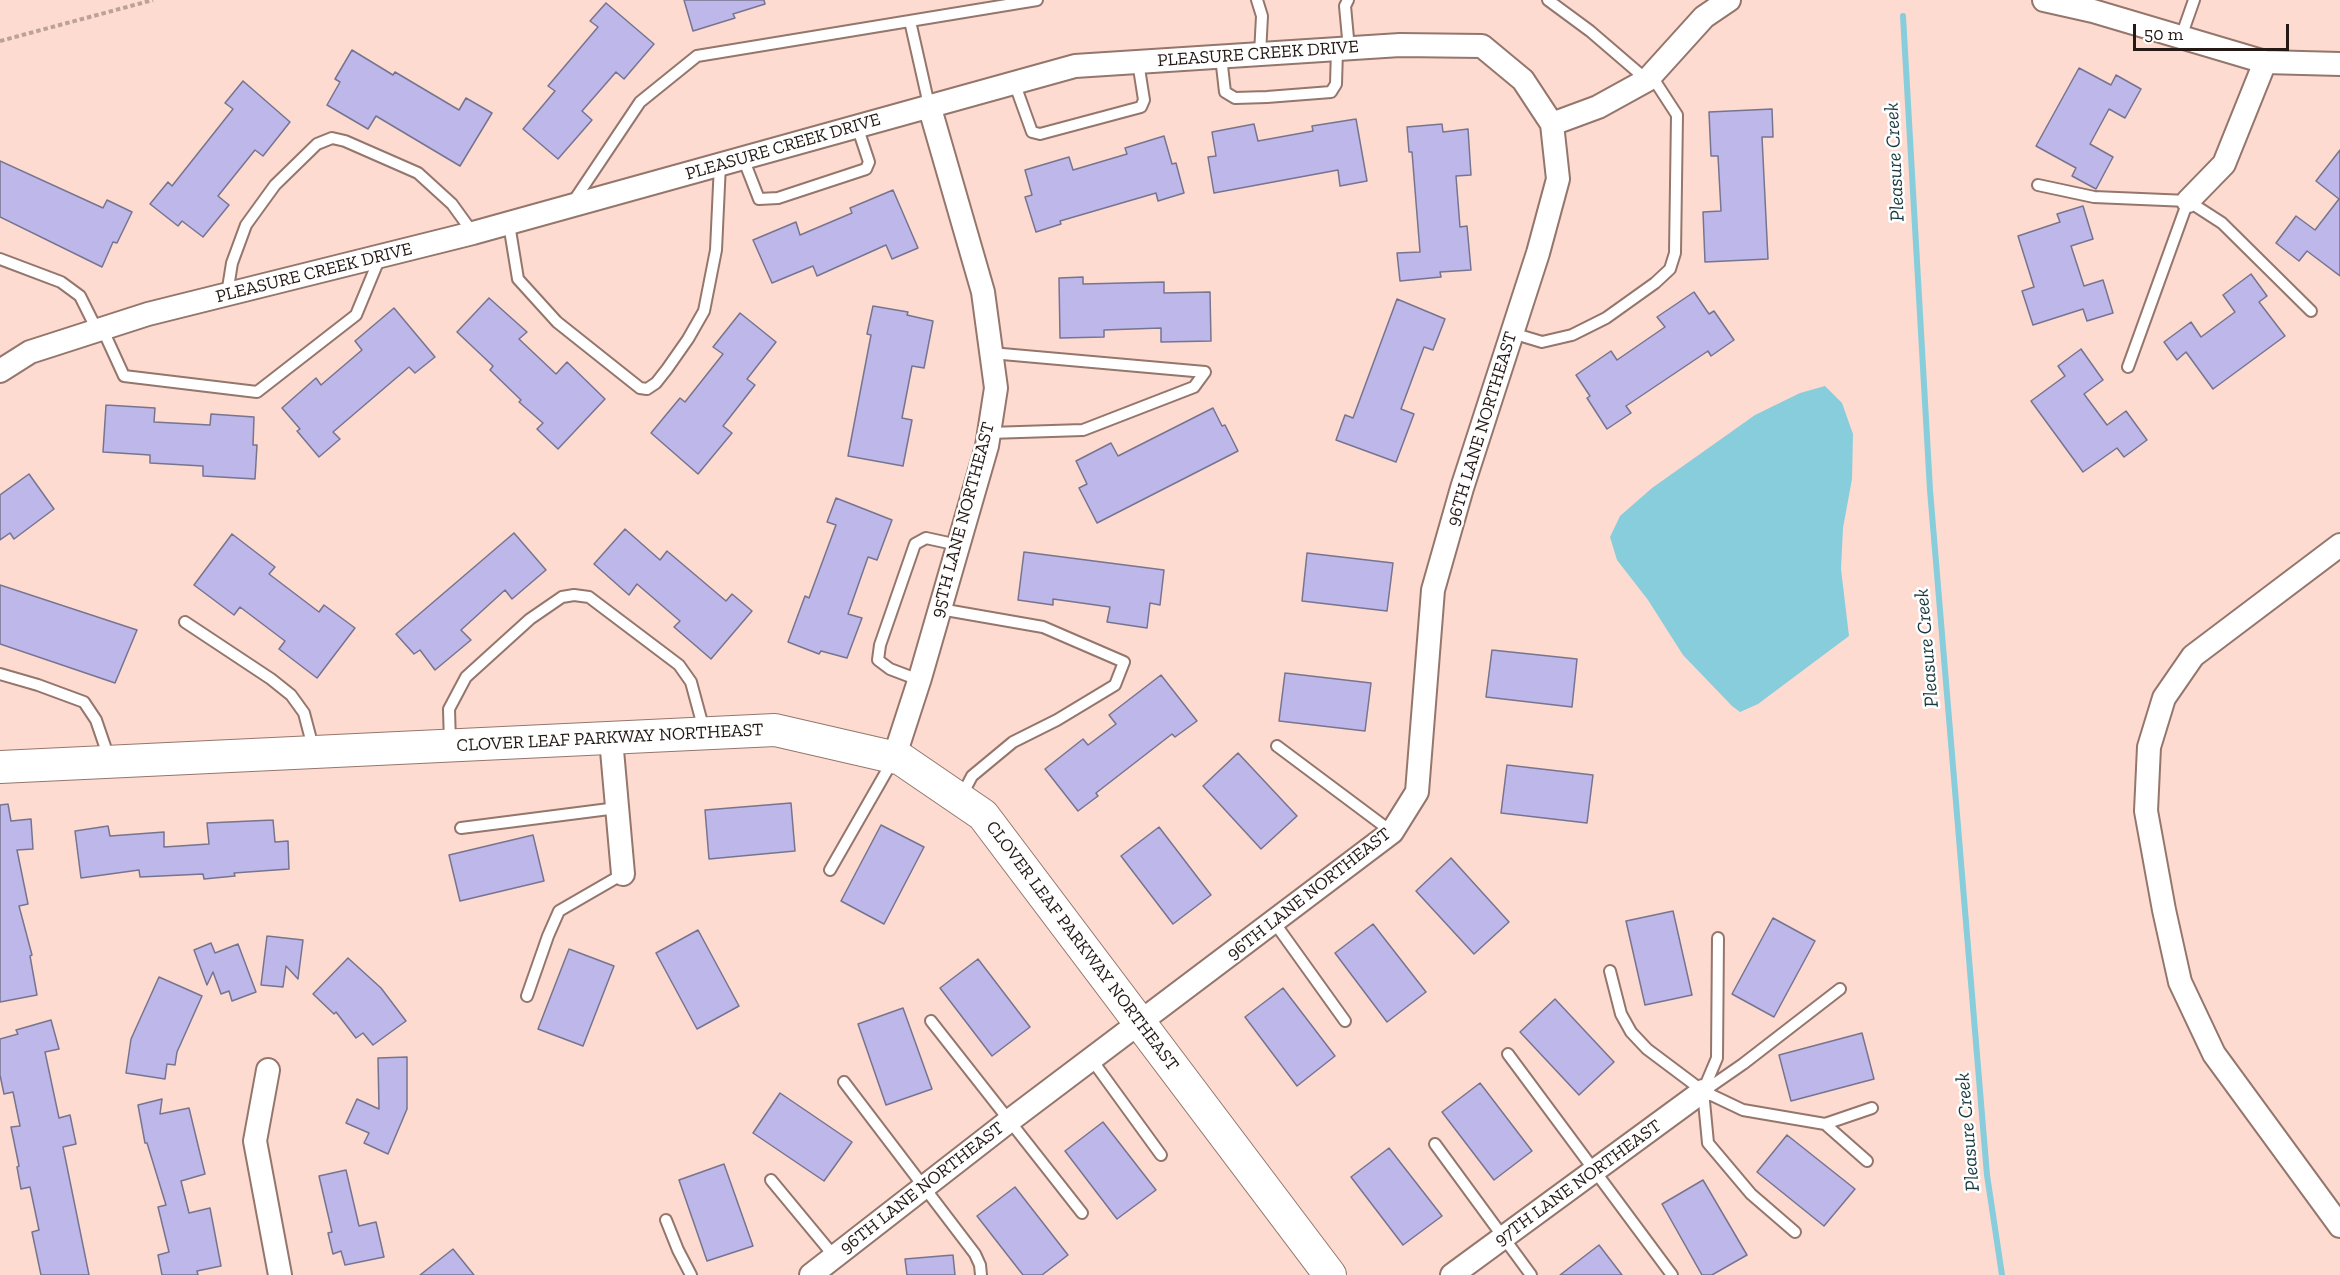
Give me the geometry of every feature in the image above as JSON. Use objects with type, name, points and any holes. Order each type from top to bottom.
[{"type":"street","points":[[1552,124],[1598,107],[1649,77],[1704,17],[1729,0]]},
{"type":"street","points":[[2044,0],[2093,11],[2265,63],[2340,64]]},
{"type":"street","name":"PLEASURE CREEK DRIVE","points":[[0,371],[30,352],[148,314],[509,224],[928,105],[1075,66],[1400,45],[1482,46],[1523,80],[1552,124]]},
{"type":"street","points":[[2188,201],[2224,164],[2265,63]]},
{"type":"street","name":"95TH LANE NORTHEAST","points":[[894,758],[940,609],[989,433],[996,388],[983,292],[928,105]]},
{"type":"street","name":"96TH LANE NORTHEAST","points":[[811,1275],[1392,832],[1418,792],[1432,590],[1462,488],[1538,253],[1557,179],[1552,124]]},
{"type":"street","points":[[2340,545],[2193,656],[2164,698],[2149,747],[2146,811],[2180,982],[2214,1054],[2340,1226]]},
{"type":"street","name":"CLOVER LEAF PARKWAY NORTHEAST","points":[[0,767],[774,730],[901,759],[983,815],[1330,1275]]},
{"type":"street","points":[[611,738],[623,874]]},
{"type":"street","points":[[268,1070],[255,1141],[280,1275]]},
{"type":"street","name":"97TH LANE NORTHEAST","points":[[1452,1275],[1703,1091]]},
{"type":"lane","points":[[569,207],[640,102],[697,56],[1037,0]]},
{"type":"lane","points":[[1257,0],[1262,16],[1260,54]]},
{"type":"lane","points":[[1221,57],[1225,92],[1235,98],[1330,92],[1336,84],[1343,49],[1345,6],[1348,0]]},
{"type":"lane","points":[[1512,333],[1542,342],[1572,335],[1606,318],[1655,283],[1670,269],[1675,253],[1677,115],[1649,77],[1548,0]]},
{"type":"lane","points":[[2181,37],[2194,0]]},
{"type":"lane","points":[[910,21],[928,105]]},
{"type":"lane","points":[[1014,82],[1032,132],[1040,134],[1141,107],[1144,100],[1138,62]]},
{"type":"lane","points":[[743,158],[759,199],[778,198],[866,169],[869,162],[857,125]]},
{"type":"lane","points":[[227,294],[232,263],[246,225],[275,185],[317,144],[332,138],[345,141],[418,173],[452,204],[473,233]]},
{"type":"lane","points":[[509,224],[518,279],[557,322],[640,388],[647,389],[656,383],[667,369],[704,311],[716,250],[720,164]]},
{"type":"lane","points":[[2038,185],[2094,197],[2188,201],[2222,223],[2311,311]]},
{"type":"lane","points":[[2128,367],[2188,201]]},
{"type":"lane","points":[[0,259],[62,282],[80,296],[124,376],[257,392],[356,315],[380,257]]},
{"type":"lane","points":[[989,433],[1083,430],[1194,387],[1205,372],[991,353]]},
{"type":"lane","points":[[919,680],[890,669],[878,660],[880,645],[915,544],[926,538],[958,545]]},
{"type":"lane","points":[[450,746],[449,709],[466,677],[530,619],[562,597],[574,595],[590,597],[678,665],[691,682],[705,734]]},
{"type":"lane","points":[[940,609],[1043,627],[1124,662],[1115,685],[1057,720],[1013,742],[972,776],[960,799]]},
{"type":"lane","points":[[185,622],[271,679],[291,696],[304,713],[314,751]]},
{"type":"lane","points":[[0,674],[84,702],[96,720],[110,762]]},
{"type":"lane","points":[[1277,747],[1392,832]]},
{"type":"lane","points":[[830,870],[894,758]]},
{"type":"lane","points":[[461,828],[617,808]]},
{"type":"lane","points":[[527,996],[559,911],[623,874]]},
{"type":"lane","points":[[1274,922],[1345,1021]]},
{"type":"lane","points":[[1718,938],[1717,1058],[1703,1091],[1708,1143],[1751,1194],[1795,1232]]},
{"type":"lane","points":[[1610,971],[1621,1014],[1631,1032],[1647,1049],[1703,1091],[1743,1110],[1825,1124],[1872,1108]]},
{"type":"lane","points":[[1703,1091],[1743,1064],[1840,989]]},
{"type":"lane","points":[[931,1021],[1082,1213]]},
{"type":"lane","points":[[1508,1054],[1672,1275]]},
{"type":"lane","points":[[1092,1060],[1161,1155]]},
{"type":"lane","points":[[844,1082],[975,1254],[981,1275]]},
{"type":"lane","points":[[1825,1124],[1867,1161]]},
{"type":"lane","points":[[1435,1144],[1531,1275]]},
{"type":"lane","points":[[771,1180],[834,1256]]},
{"type":"lane","points":[[666,1220],[691,1275]]},
{"type":"path","points":[[0,41],[153,0]]},
{"type":"water","points":[[1825,386],[1842,403],[1853,434],[1852,479],[1843,528],[1841,569],[1849,636],[1758,704],[1740,712],[1683,655],[1648,600],[1617,560],[1610,537],[1620,516],[1652,488],[1755,415],[1800,393]]},
{"type":"building","points":[[684,0],[764,0],[765,4],[733,14],[735,18],[693,31]]},
{"type":"building","points":[[606,3],[654,44],[624,79],[616,72],[582,111],[592,120],[558,159],[523,129],[555,91],[548,86],[598,27],[590,21]]},
{"type":"building","points":[[352,50],[393,75],[395,72],[459,110],[466,98],[492,113],[460,166],[376,116],[368,129],[327,105],[340,82],[335,79]]},
{"type":"building","points":[[2079,68],[2111,85],[2116,75],[2141,89],[2125,118],[2109,109],[2090,144],[2113,157],[2096,189],[2072,176],[2076,168],[2036,146]]},
{"type":"building","points":[[243,81],[290,122],[263,156],[255,150],[218,196],[229,205],[203,237],[182,221],[178,226],[150,204],[168,182],[172,186],[233,109],[225,103]]},
{"type":"building","points":[[1772,109],[1773,137],[1762,137],[1768,259],[1705,262],[1703,212],[1721,211],[1718,156],[1711,156],[1709,112]]},
{"type":"building","points":[[1356,119],[1367,181],[1340,186],[1338,170],[1214,193],[1208,157],[1216,156],[1212,132],[1254,124],[1258,141],[1313,131],[1312,126]]},
{"type":"building","points":[[1442,124],[1443,132],[1468,129],[1471,175],[1456,176],[1460,227],[1467,226],[1471,270],[1440,272],[1441,277],[1400,281],[1397,253],[1420,252],[1412,152],[1409,152],[1407,127]]},
{"type":"building","points":[[1164,136],[1172,164],[1176,163],[1184,193],[1158,201],[1156,193],[1060,221],[1061,224],[1036,232],[1025,197],[1032,195],[1025,170],[1069,157],[1073,170],[1127,154],[1125,148]]},
{"type":"building","points":[[2340,150],[2340,276],[2307,251],[2299,261],[2276,243],[2296,216],[2315,230],[2339,199],[2316,181]]},
{"type":"building","points":[[0,161],[103,208],[107,200],[132,212],[117,243],[113,242],[102,267],[0,217]]},
{"type":"building","points":[[893,190],[918,248],[892,259],[886,245],[817,276],[813,266],[772,283],[753,240],[796,222],[800,235],[852,213],[850,208]]},
{"type":"building","points":[[2083,206],[2093,239],[2071,246],[2084,286],[2103,280],[2113,313],[2087,321],[2083,309],[2033,325],[2022,291],[2034,287],[2018,236],[2060,222],[2057,214]]},
{"type":"building","points":[[2251,274],[2267,296],[2259,302],[2285,336],[2213,389],[2186,352],[2177,360],[2164,342],[2191,322],[2201,337],[2235,312],[2223,295]]},
{"type":"building","points":[[1083,277],[1083,284],[1164,282],[1164,293],[1210,292],[1211,341],[1161,342],[1161,328],[1104,330],[1104,337],[1060,338],[1059,278]]},
{"type":"building","points":[[1694,292],[1709,314],[1714,311],[1734,340],[1711,356],[1708,351],[1626,406],[1631,413],[1607,429],[1587,398],[1590,396],[1576,375],[1611,351],[1617,360],[1665,327],[1657,317]]},
{"type":"building","points":[[489,298],[527,332],[519,339],[556,374],[567,362],[605,399],[558,449],[537,429],[543,423],[519,402],[521,400],[490,370],[493,366],[457,332]]},
{"type":"building","points":[[1397,299],[1445,319],[1433,350],[1424,347],[1401,409],[1414,414],[1396,462],[1336,440],[1345,415],[1353,418]]},
{"type":"building","points":[[873,306],[908,312],[907,315],[933,321],[924,368],[912,366],[902,418],[912,420],[903,466],[848,456],[871,335],[867,334]]},
{"type":"building","points":[[394,308],[435,357],[415,373],[409,367],[333,432],[340,439],[319,457],[297,431],[300,429],[282,408],[316,378],[321,385],[362,350],[355,341]]},
{"type":"building","points":[[740,313],[776,342],[747,379],[755,385],[723,426],[732,433],[698,474],[651,433],[680,398],[685,402],[723,354],[713,347]]},
{"type":"building","points":[[2081,349],[2103,380],[2084,394],[2107,425],[2126,411],[2147,440],[2124,457],[2117,448],[2083,472],[2031,401],[2065,376],[2058,366]]},
{"type":"building","points":[[106,405],[155,408],[154,422],[210,425],[211,414],[254,417],[253,445],[257,445],[255,479],[203,476],[203,466],[150,463],[150,455],[103,452]]},
{"type":"building","points":[[1213,408],[1222,426],[1225,425],[1238,451],[1097,523],[1079,488],[1087,484],[1076,461],[1111,443],[1118,456]]},
{"type":"building","points":[[29,474],[54,509],[14,539],[10,533],[0,540],[0,495]]},
{"type":"building","points":[[836,498],[892,520],[877,560],[868,557],[848,614],[862,618],[847,658],[821,651],[819,654],[788,642],[805,596],[809,598],[836,525],[827,522]]},
{"type":"building","points":[[625,529],[660,560],[667,551],[726,601],[732,594],[752,611],[711,659],[674,627],[680,621],[637,584],[629,595],[594,564]]},
{"type":"building","points":[[514,533],[546,570],[512,599],[505,590],[461,630],[471,640],[435,670],[420,650],[414,654],[396,634]]},
{"type":"building","points":[[232,534],[275,567],[269,574],[319,612],[324,605],[355,628],[317,678],[279,649],[285,641],[240,607],[234,615],[194,585]]},
{"type":"building","points":[[1024,552],[1164,570],[1160,605],[1150,603],[1147,628],[1107,622],[1110,607],[1053,599],[1053,605],[1018,600]]},
{"type":"building","points":[[1307,553],[1393,563],[1387,611],[1302,601]]},
{"type":"building","points":[[0,585],[137,630],[115,683],[0,644]]},
{"type":"building","points":[[1492,650],[1577,659],[1572,707],[1486,697]]},
{"type":"building","points":[[1285,673],[1371,683],[1365,731],[1279,721]]},
{"type":"building","points":[[1161,675],[1197,721],[1175,737],[1172,734],[1096,793],[1098,796],[1078,811],[1045,769],[1083,739],[1088,745],[1116,724],[1109,715]]},
{"type":"building","points":[[1238,753],[1297,816],[1261,849],[1203,786]]},
{"type":"building","points":[[1507,765],[1593,775],[1587,823],[1501,813]]},
{"type":"building","points":[[791,803],[795,851],[709,859],[705,810]]},
{"type":"building","points":[[8,804],[11,821],[31,819],[33,849],[17,850],[28,904],[19,906],[32,955],[30,956],[37,995],[0,1002],[0,805]]},
{"type":"building","points":[[273,820],[275,842],[288,841],[289,869],[234,873],[235,876],[204,879],[203,874],[140,877],[139,870],[81,878],[75,831],[108,826],[110,836],[164,832],[164,847],[209,844],[207,823]]},
{"type":"building","points":[[881,825],[924,847],[884,924],[841,901]]},
{"type":"building","points":[[1159,827],[1211,895],[1173,924],[1121,856]]},
{"type":"building","points":[[533,835],[544,881],[460,901],[449,855]]},
{"type":"building","points":[[1451,858],[1509,922],[1474,954],[1416,891]]},
{"type":"building","points":[[1673,911],[1692,995],[1645,1005],[1626,921]]},
{"type":"building","points":[[1773,918],[1815,941],[1774,1017],[1732,994]]},
{"type":"building","points":[[1373,924],[1426,992],[1387,1022],[1335,953]]},
{"type":"building","points":[[698,930],[739,1006],[697,1029],[656,953]]},
{"type":"building","points":[[267,936],[303,940],[298,979],[286,966],[283,987],[261,985]]},
{"type":"building","points":[[211,943],[215,953],[238,944],[256,992],[232,1001],[229,991],[221,994],[213,972],[207,985],[194,950]]},
{"type":"building","points":[[569,949],[614,966],[583,1046],[538,1029]]},
{"type":"building","points":[[348,958],[381,988],[406,1021],[373,1045],[363,1033],[356,1038],[336,1012],[334,1014],[313,994]]},
{"type":"building","points":[[978,959],[1030,1027],[992,1056],[940,988]]},
{"type":"building","points":[[159,977],[202,996],[177,1052],[175,1065],[167,1064],[165,1079],[126,1073],[131,1039]]},
{"type":"building","points":[[1283,988],[1335,1056],[1297,1086],[1245,1017]]},
{"type":"building","points":[[1555,999],[1614,1062],[1579,1095],[1520,1032]]},
{"type":"building","points":[[903,1008],[932,1089],[886,1105],[858,1024]]},
{"type":"building","points":[[51,1020],[59,1049],[45,1052],[59,1118],[70,1115],[76,1144],[63,1147],[89,1275],[41,1275],[32,1232],[39,1230],[30,1187],[21,1189],[11,1127],[20,1126],[13,1092],[4,1094],[0,1075],[0,1039],[18,1034],[16,1030]]},
{"type":"building","points":[[1862,1033],[1874,1079],[1791,1101],[1779,1055]]},
{"type":"building","points":[[407,1057],[407,1109],[388,1154],[364,1143],[369,1133],[346,1123],[357,1099],[379,1109],[378,1058]]},
{"type":"building","points":[[1480,1083],[1532,1151],[1494,1180],[1442,1112]]},
{"type":"building","points":[[780,1093],[852,1142],[824,1181],[753,1133]]},
{"type":"building","points":[[162,1099],[160,1114],[189,1108],[205,1174],[181,1181],[189,1213],[210,1208],[221,1266],[197,1271],[198,1275],[162,1275],[158,1255],[169,1252],[158,1207],[166,1205],[147,1143],[145,1143],[138,1105]]},
{"type":"building","points":[[1103,1122],[1156,1190],[1117,1219],[1065,1151]]},
{"type":"building","points":[[1787,1135],[1855,1189],[1824,1226],[1757,1172]]},
{"type":"building","points":[[1389,1148],[1442,1216],[1403,1245],[1351,1177]]},
{"type":"building","points":[[724,1164],[753,1246],[707,1261],[679,1180]]},
{"type":"building","points":[[346,1170],[359,1226],[376,1222],[384,1257],[345,1265],[341,1251],[333,1254],[328,1233],[332,1232],[319,1176]]},
{"type":"building","points":[[1703,1180],[1747,1255],[1712,1275],[1702,1275],[1662,1204]]},
{"type":"building","points":[[1015,1187],[1068,1255],[1042,1275],[1023,1275],[977,1216]]},
{"type":"building","points":[[1599,1245],[1622,1275],[1560,1275]]},
{"type":"building","points":[[453,1249],[474,1275],[420,1275]]},
{"type":"building","points":[[953,1255],[955,1275],[907,1275],[905,1259]]},
{"type":"waterway","name":"Pleasure Creek","points":[[1903,16],[1930,490],[1987,1175],[2002,1275]]}]
